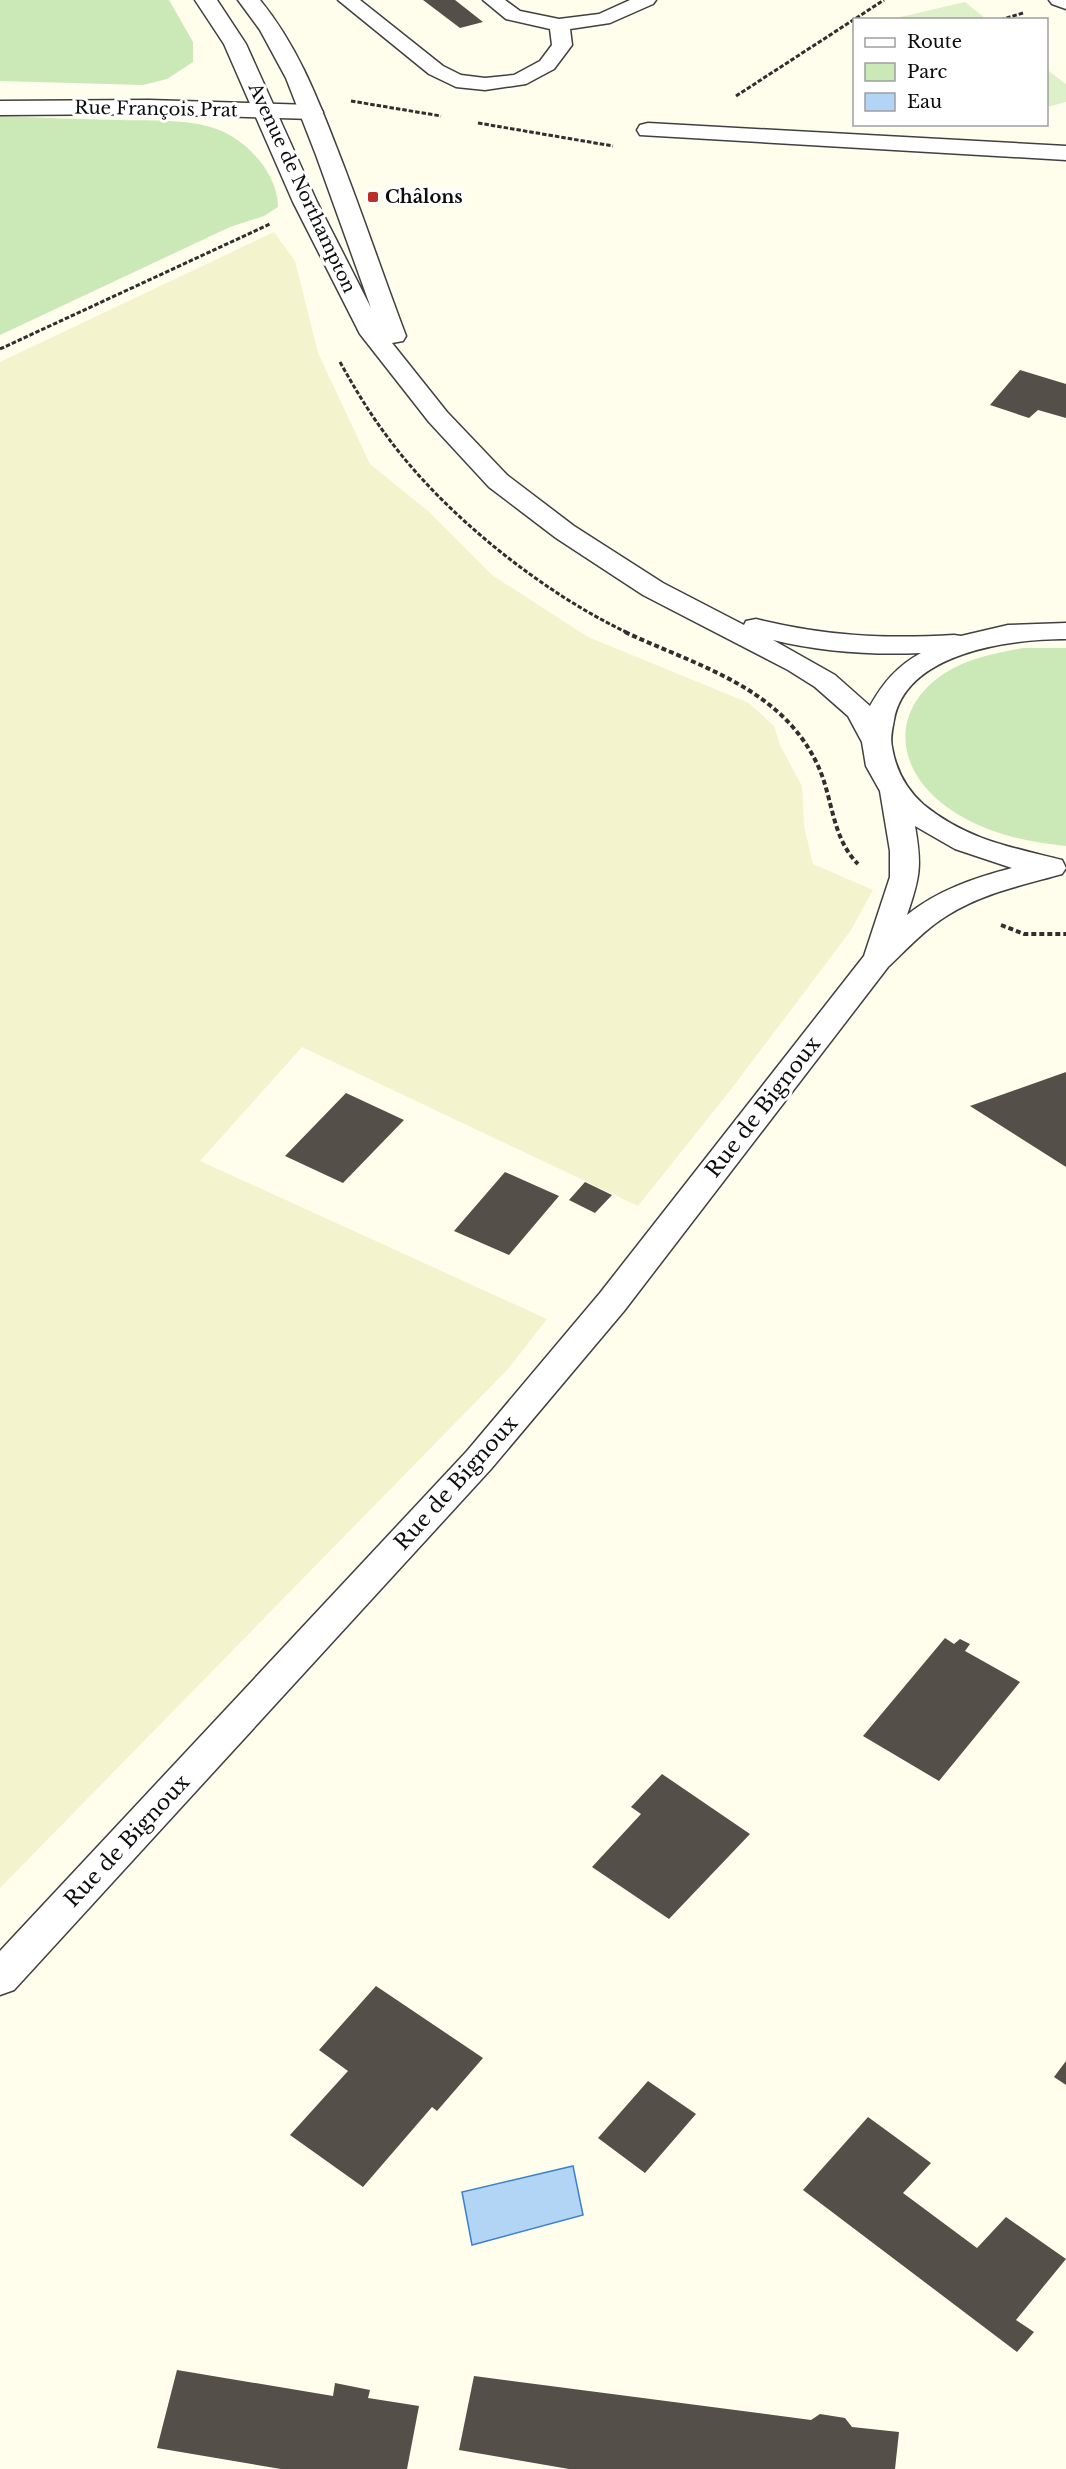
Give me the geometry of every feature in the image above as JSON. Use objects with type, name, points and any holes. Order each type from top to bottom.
[{"type":"street","name":"Avenue de Northampton","points":[[206,0],[235,44],[311,213],[372,334],[438,417],[498,481],[565,532],[653,589],[807,669],[852,702],[876,741]]},
{"type":"street","name":"Avenue de Northampton","points":[[249,0],[266,19],[287,54],[312,112],[341,185],[377,294],[394,337],[404,373]]},
{"type":"street","name":"Rue François Prat","points":[[0,108],[149,107],[312,112]]},
{"type":"street","points":[[648,130],[1066,153]]},
{"type":"street","name":"Avenue de Northampton","points":[[653,589],[768,631],[824,643],[867,646],[970,642]]},
{"type":"street","points":[[1032,631],[1066,622]]},
{"type":"street","points":[[1059,868],[1014,860],[963,842],[933,825],[906,802],[894,788],[879,759],[876,741],[880,713],[886,700],[897,685],[912,671],[936,655],[970,642],[1004,634],[1066,631]]},
{"type":"street","name":"Rue de Bignoux","points":[[877,960],[905,878],[905,851],[894,788]]},
{"type":"street","name":"Rue de Bignoux","points":[[0,1978],[479,1460],[612,1302],[877,960],[919,921],[949,901],[976,890],[1059,868]]},
{"type":"lane","points":[[348,0],[436,70],[456,81],[485,84],[519,80],[547,65],[562,45],[559,25]]},
{"type":"lane","points":[[493,0],[513,15],[559,25],[603,19],[645,0]]},
{"type":"lane","points":[[1059,0],[1066,3]]},
{"type":"path","points":[[856,18],[884,0]]},
{"type":"path","points":[[730,100],[853,20]]},
{"type":"path","points":[[0,349],[265,225],[311,213]]},
{"type":"green space","points":[[0,0],[169,0],[193,42],[193,62],[167,79],[143,85],[0,81]]},
{"type":"green space","points":[[965,2],[985,18],[896,18]]},
{"type":"green space","points":[[1048,70],[1066,84],[1066,102],[1048,107]]},
{"type":"green space","points":[[0,116],[173,121],[212,128],[234,138],[253,153],[268,173],[277,195],[278,207],[264,216],[230,227],[0,335]]},
{"type":"green space","points":[[274,232],[295,261],[318,353],[370,464],[428,511],[492,575],[588,637],[749,703],[774,726],[780,745],[802,786],[804,826],[813,864],[873,890],[851,930],[729,1092],[638,1206],[302,1047],[200,1161],[547,1319],[508,1369],[0,1888],[0,362]]},
{"type":"green space","points":[[1023,648],[1066,648],[1066,846],[1015,838],[966,819],[938,800],[923,785],[913,768],[907,751],[906,734],[909,717],[916,701],[928,686],[963,663]]},
{"type":"water","points":[[573,2166],[583,2215],[472,2245],[462,2192]]},
{"type":"building","points":[[423,0],[455,0],[483,22],[460,28]]},
{"type":"building","points":[[1020,370],[1066,384],[1066,418],[1038,410],[1029,418],[990,405]]},
{"type":"building","points":[[1066,1072],[1066,1167],[970,1106]]},
{"type":"building","points":[[346,1093],[404,1120],[343,1183],[285,1156]]},
{"type":"building","points":[[505,1172],[559,1196],[509,1255],[454,1231]]},
{"type":"building","points":[[585,1182],[612,1195],[595,1213],[569,1200]]},
{"type":"building","points":[[945,1638],[954,1644],[960,1639],[970,1644],[965,1651],[1020,1682],[939,1781],[863,1736]]},
{"type":"building","points":[[662,1774],[750,1834],[669,1919],[592,1867],[641,1814],[631,1807]]},
{"type":"building","points":[[376,1986],[483,2058],[437,2111],[432,2107],[363,2187],[290,2135],[348,2071],[319,2050]]},
{"type":"building","points":[[1066,2061],[1066,2085],[1054,2077]]},
{"type":"building","points":[[648,2081],[696,2114],[645,2173],[598,2138]]},
{"type":"building","points":[[868,2117],[931,2163],[903,2193],[977,2248],[1006,2217],[1066,2259],[1016,2320],[1034,2332],[1017,2352],[803,2190]]},
{"type":"building","points":[[177,2370],[333,2396],[335,2383],[370,2390],[368,2398],[419,2406],[407,2469],[281,2469],[157,2448]]},
{"type":"building","points":[[474,2376],[811,2420],[820,2414],[845,2418],[852,2427],[899,2432],[895,2469],[569,2469],[459,2450]]},
{"type":"place","name":"Châlons","points":[[373,197]]}]
